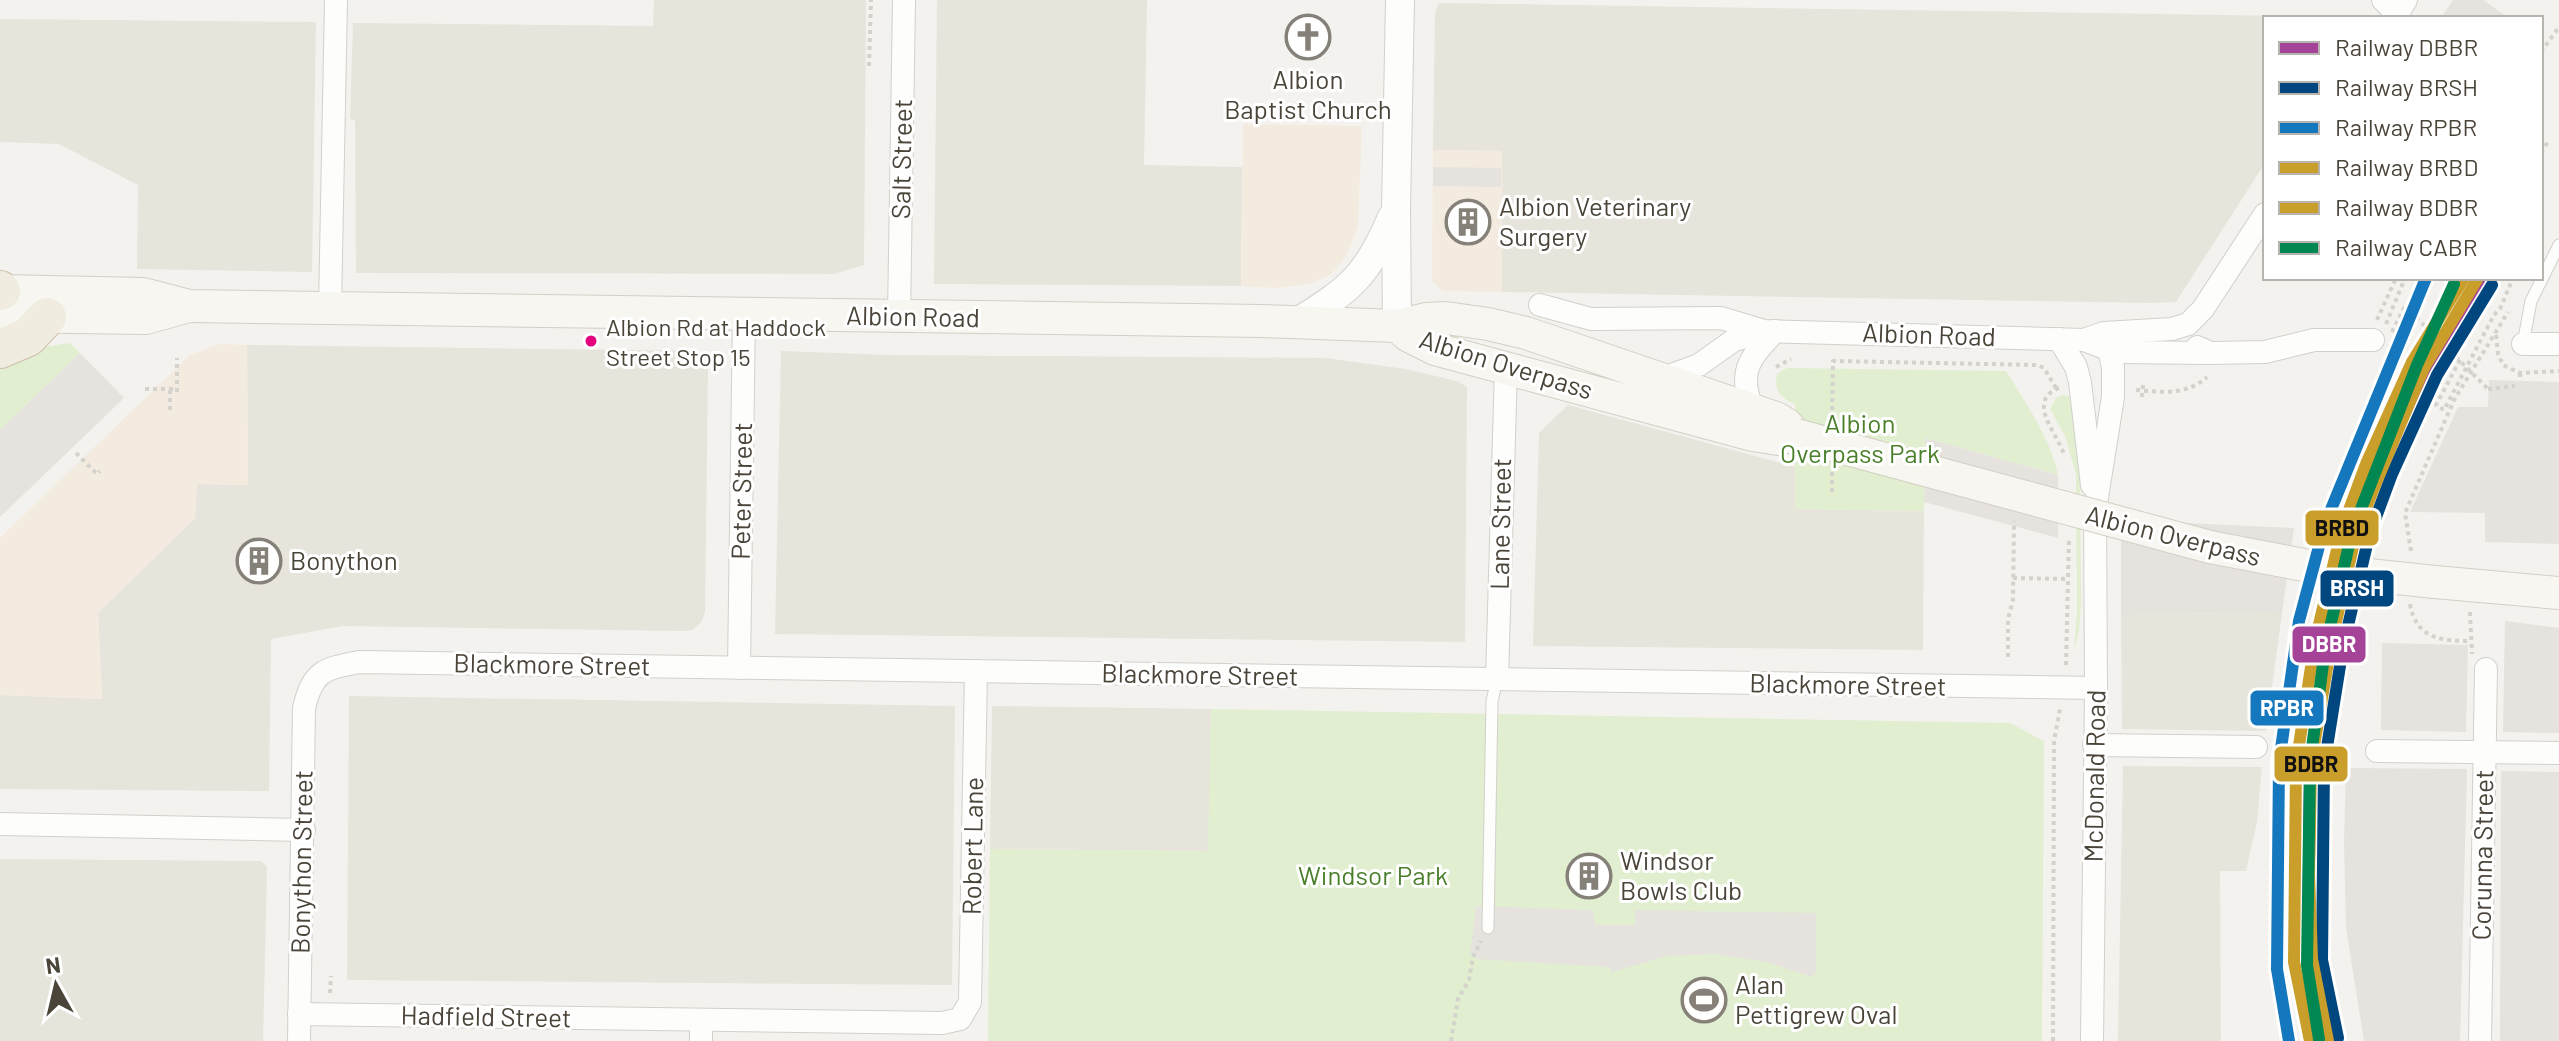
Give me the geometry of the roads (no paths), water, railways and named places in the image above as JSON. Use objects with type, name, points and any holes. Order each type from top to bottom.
[{"type":"highway","points":[[0,349],[28,337],[47,317]]},
{"type":"main road","name":"Albion Road","points":[[0,290],[143,294],[189,306],[1397,326]]},
{"type":"main road","name":"Albion Road","points":[[0,316],[146,318],[189,306]]},
{"type":"main road","name":"Albion Overpass","points":[[1397,326],[1446,318],[1526,333],[1781,420],[1796,435]]},
{"type":"main road","name":"Albion Overpass","points":[[1397,326],[1426,346],[1506,368],[1753,435],[1778,439],[1796,435],[2210,547],[2340,572],[2423,571],[2559,593]]},
{"type":"street","points":[[330,308],[336,0]]},
{"type":"street","name":"Salt Street","points":[[899,317],[904,0]]},
{"type":"street","points":[[1397,326],[1400,0]]},
{"type":"street","points":[[1296,323],[1336,298],[1357,280],[1380,244],[1396,209]]},
{"type":"street","points":[[2209,364],[2184,326],[2200,313],[2263,217]]},
{"type":"street","name":"Albion Road","points":[[1540,305],[1591,319],[1721,318],[1752,328],[1775,331],[2084,340],[2109,350],[2209,364],[2314,340],[2381,337]]},
{"type":"street","name":"Peter Street","points":[[739,668],[744,314]]},
{"type":"street","name":"Albion Road","points":[[2084,340],[2113,331],[2157,331],[2184,326]]},
{"type":"street","points":[[1753,410],[1745,389],[1746,368],[1753,355],[1775,331]]},
{"type":"street","name":"Albion Road","points":[[1660,379],[1699,365],[1734,340],[1775,331]]},
{"type":"street","name":"McDonald Road","points":[[2059,339],[2076,367],[2080,382],[2095,510],[2092,1041]]},
{"type":"street","points":[[2523,344],[2559,344]]},
{"type":"street","name":"McDonald Road","points":[[2095,510],[2114,389],[2109,350]]},
{"type":"street","name":"Lane Street","points":[[1497,679],[1506,368]]},
{"type":"street","name":"Blackmore Street","points":[[310,684],[330,667],[359,662],[2096,688]]},
{"type":"street","name":"Corunna Street","points":[[2480,1041],[2486,669]]},
{"type":"street","name":"Robert Lane","points":[[960,1019],[970,1002],[976,671]]},
{"type":"street","name":"Bonython Street","points":[[299,1041],[304,708],[310,684]]},
{"type":"street","points":[[2094,745],[2256,747]]},
{"type":"street","points":[[2377,751],[2559,753]]},
{"type":"street","points":[[0,824],[304,830]]},
{"type":"street","name":"Hadfield Street","points":[[299,1014],[701,1031],[942,1023],[960,1019]]},
{"type":"lane","points":[[2543,277],[2559,245]]},
{"type":"lane","points":[[2523,344],[2531,301],[2542,280]]},
{"type":"lane","points":[[1488,928],[1492,701],[1497,679]]},
{"type":"rail line","name":"RPBR","points":[[2289,1041],[2277,969],[2279,763],[2299,621],[2325,524],[2425,280]]},
{"type":"rail line","name":"BRBD","points":[[2310,1041],[2294,962],[2296,765],[2315,641],[2342,529],[2366,464],[2412,362],[2463,280]]},
{"type":"rail line","name":"BDBR","points":[[2328,1041],[2312,959],[2309,874],[2311,764],[2331,644],[2355,538],[2373,490],[2424,368],[2477,280]]},
{"type":"rail line","name":"DBBR","points":[[2324,1041],[2308,961],[2310,765],[2329,644],[2356,532],[2379,469],[2425,368],[2479,280]]},
{"type":"rail line","name":"CABR","points":[[2319,1039],[2307,965],[2310,763],[2325,649],[2352,532],[2417,365],[2454,284]]},
{"type":"rail line","name":"BRSH","points":[[2338,1038],[2322,960],[2324,766],[2343,647],[2369,536],[2392,474],[2437,375],[2492,285]]},
{"type":"place","name":"Albion Baptist Church","points":[[1308,37]]},
{"type":"place","name":"Albion Veterinary Surgery","points":[[1468,222]]},
{"type":"place","name":"Albion Rd at Haddock Street Stop 15","points":[[591,341]]},
{"type":"place","name":"Bonython","points":[[259,561]]},
{"type":"place","name":"Windsor Bowls Club","points":[[1589,876]]},
{"type":"place","name":"Alan Pettigrew Oval","points":[[1704,1000]]},
{"type":"park label","name":"Albion Overpass Park","points":[[1860,439]]},
{"type":"park label","name":"Windsor Park","points":[[1373,876]]}]
